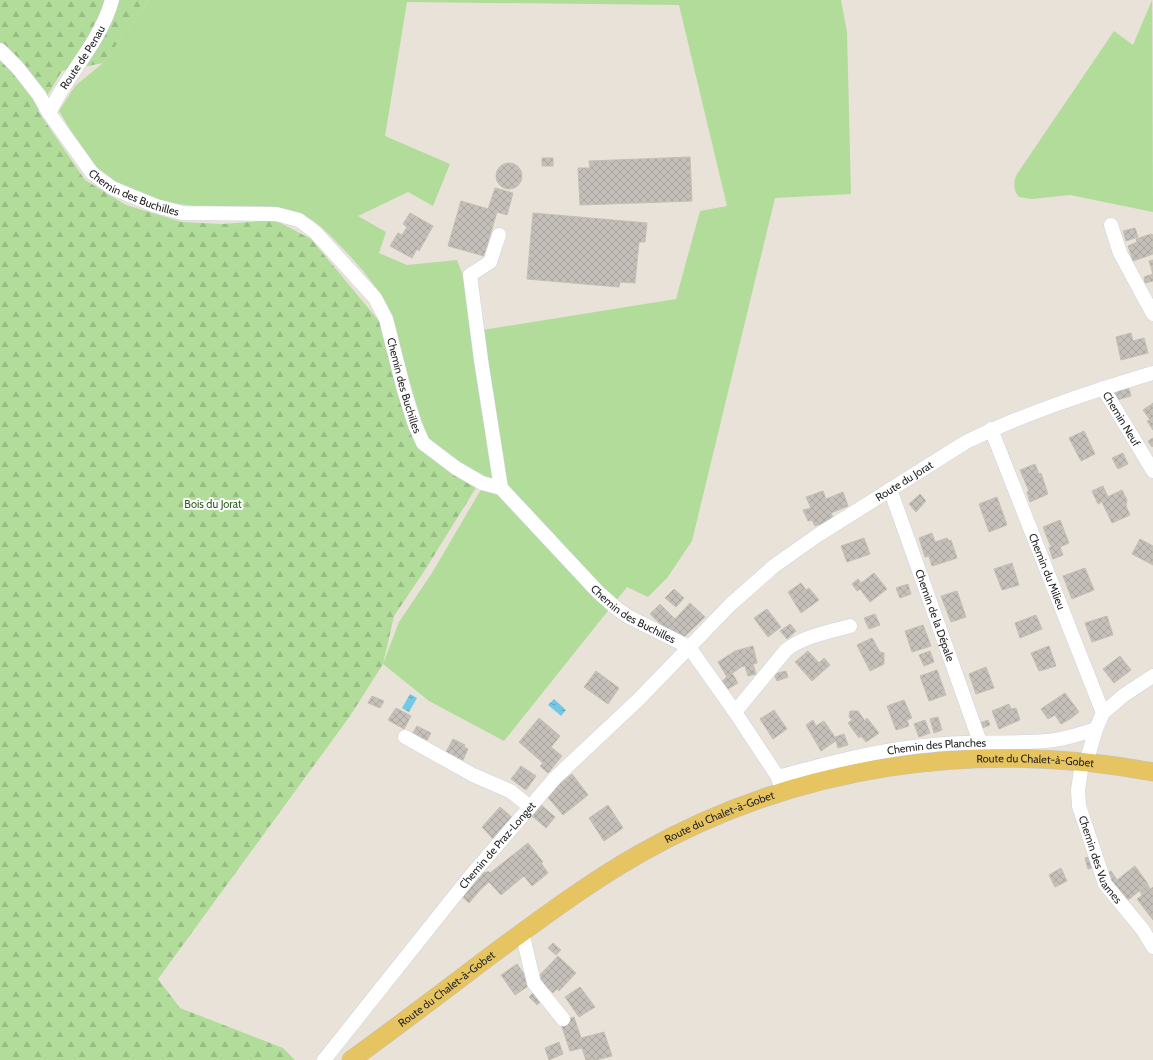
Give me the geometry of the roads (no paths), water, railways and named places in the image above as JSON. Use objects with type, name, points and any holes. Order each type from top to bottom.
[{"type":"main road","name":"Route du Chalet-à-Gobet","points":[[351,1060],[522,932],[583,889],[641,853],[780,784],[936,761],[998,758],[1037,758],[1085,762],[1153,772]]},
{"type":"street","name":"Route de Penau","points":[[49,114],[56,99],[98,35],[112,0]]},
{"type":"street","name":"Chemin des Buchilles","points":[[0,50],[17,67],[39,95],[49,114],[92,173],[112,188],[130,197],[183,213],[276,214],[299,220],[315,232],[375,298],[386,319],[404,390],[415,425],[423,443],[456,468],[482,483],[501,488],[598,592],[616,608],[629,617],[689,647],[735,712],[780,784]]},
{"type":"street","points":[[1111,225],[1120,253],[1153,314]]},
{"type":"street","points":[[499,235],[490,262],[470,275],[481,360],[501,488]]},
{"type":"street","name":"Route du Jorat","points":[[689,647],[731,604],[774,566],[818,534],[959,446],[991,430],[1103,388],[1153,373]]},
{"type":"street","name":"Chemin Neuf","points":[[1103,388],[1153,471]]},
{"type":"street","name":"Chemin du Milieu","points":[[991,430],[1103,713]]},
{"type":"street","name":"Chemin de la Dépale","points":[[890,489],[980,742]]},
{"type":"street","points":[[735,712],[786,650],[792,645],[801,640],[850,626]]},
{"type":"street","name":"Chemin de Praz-Longet","points":[[324,1060],[468,879],[555,778],[640,699],[689,647]]},
{"type":"street","points":[[1085,762],[1103,713],[1124,695],[1153,676]]},
{"type":"street","name":"Chemin des Planches","points":[[780,784],[814,767],[893,750],[932,745],[980,742],[1046,741],[1096,729]]},
{"type":"street","points":[[405,737],[473,775],[510,791],[530,807]]},
{"type":"street","name":"Chemin des Vuarnes","points":[[1085,762],[1081,770],[1078,790],[1079,806],[1100,865],[1101,876],[1105,884],[1143,930],[1153,947]]},
{"type":"street","points":[[522,932],[534,983],[563,1019]]},
{"type":"water","points":[[410,694],[417,698],[409,712],[402,708]]},
{"type":"water","points":[[554,699],[566,710],[561,716],[548,705]]},
{"type":"park label","name":"Bois du Jorat","points":[[213,504]]}]
